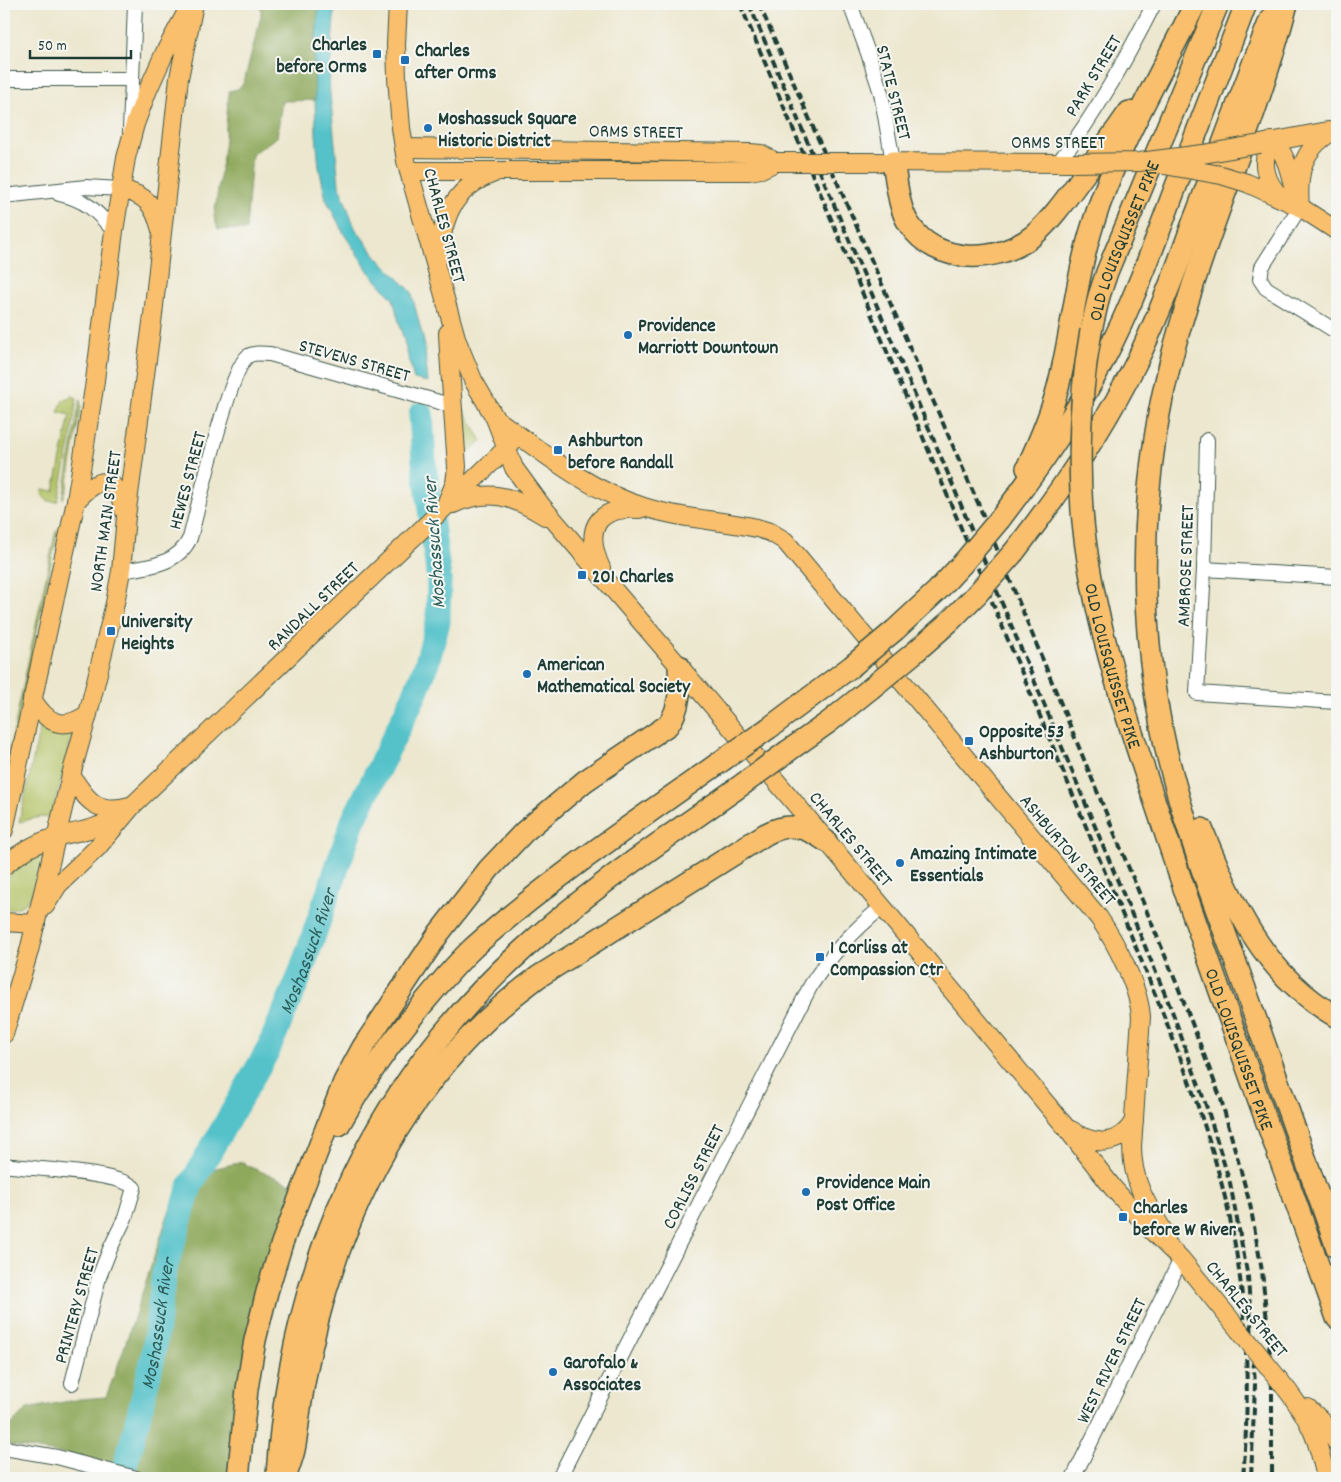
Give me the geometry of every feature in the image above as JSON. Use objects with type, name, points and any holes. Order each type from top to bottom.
[{"type":"highway","points":[[1000,519],[1027,467],[1055,398],[1082,266],[1101,201],[1122,151],[1195,4]]},
{"type":"highway","name":"OLD LOUISQUISSET PIKE","points":[[1218,4],[1110,264],[1099,296],[1090,331],[1084,368],[1080,426],[1082,510],[1097,607],[1142,762],[1182,882],[1337,1318]]},
{"type":"highway","points":[[301,1195],[350,1105],[377,1063],[439,984],[473,948],[552,885],[852,666],[937,591],[1000,519],[1063,431],[1118,332],[1142,276],[1246,4]]},
{"type":"highway","points":[[277,1478],[282,1419],[289,1370],[299,1321],[313,1272],[348,1182],[397,1095],[457,1017],[491,980],[528,946],[605,884],[829,722],[870,689],[949,622],[1014,552],[1061,490],[1089,447],[1137,359],[1178,265],[1276,4]]},
{"type":"highway","name":"OLD LOUISQUISSET PIKE","points":[[1287,4],[1258,102],[1187,308],[1167,380],[1155,437],[1146,507],[1144,568],[1149,654],[1161,725],[1174,782],[1191,836],[1337,1248]]},
{"type":"highway","points":[[893,162],[904,214],[909,224],[923,239],[941,250],[964,256],[989,255],[1014,248],[1033,235],[1059,208],[1167,62]]},
{"type":"highway","points":[[238,1478],[246,1389],[255,1340],[267,1292],[279,1251],[344,1082],[363,1047],[438,934],[488,869],[524,832],[585,781],[668,725],[674,715],[677,704],[679,666]]},
{"type":"highway","points":[[1161,725],[1215,858],[1232,896],[1252,933],[1269,960],[1286,979],[1304,996],[1337,1017]]},
{"type":"highway","points":[[285,1478],[294,1448],[302,1395],[324,1295],[345,1235],[372,1175],[395,1133],[421,1093],[447,1061],[505,1003],[538,977],[766,834],[782,827],[794,826],[808,830],[826,841]]},
{"type":"main road","name":"NORTH MAIN STREET","points":[[4,830],[76,501],[94,388],[120,189],[130,141],[159,65],[193,4]]},
{"type":"main road","name":"NORTH MAIN STREET","points":[[4,1034],[28,957],[121,571],[126,517],[153,315],[179,78],[193,4]]},
{"type":"main road","name":"CHARLES STREET","points":[[398,4],[396,59],[400,116],[409,171],[449,317],[464,361],[495,418],[514,468],[558,525],[882,907],[1129,1206],[1181,1259],[1239,1330],[1302,1410],[1314,1432],[1326,1478]]},
{"type":"main road","points":[[1300,207],[1299,180],[1305,159],[1319,140],[1336,130]]},
{"type":"main road","name":"ORMS STREET","points":[[409,171],[749,171],[760,169],[776,162],[1139,162],[1216,152],[1336,130]]},
{"type":"main road","points":[[1266,142],[1268,148],[1265,157],[1266,172],[1272,187],[1282,199]]},
{"type":"main road","points":[[1266,142],[1279,147],[1284,155],[1300,207]]},
{"type":"main road","name":"ORMS STREET","points":[[404,148],[750,153],[766,156],[776,162]]},
{"type":"main road","points":[[1139,162],[1211,172],[1247,183],[1300,207],[1337,231]]},
{"type":"main road","points":[[436,268],[444,226],[458,195],[476,181],[502,171]]},
{"type":"main road","points":[[120,189],[133,192],[144,198],[155,213],[162,233]]},
{"type":"main road","points":[[441,511],[452,492],[457,474],[448,352],[449,317]]},
{"type":"main road","name":"CHARLES STREET","points":[[495,418],[569,471],[594,486],[624,500],[654,510]]},
{"type":"main road","name":"RANDALL STREET","points":[[36,924],[47,901],[58,885],[97,848],[133,805],[520,436]]},
{"type":"main road","points":[[76,501],[94,484],[102,482],[111,484],[118,489],[126,517]]},
{"type":"main road","points":[[441,511],[470,498],[486,495],[501,496],[524,504],[558,525]]},
{"type":"main road","points":[[608,582],[596,558],[593,544],[596,524],[603,517],[617,510],[631,508],[654,510]]},
{"type":"main road","name":"ASHBURTON STREET","points":[[654,510],[748,526],[770,532],[793,549],[1105,927],[1124,962],[1141,1009],[1132,1156],[1136,1179],[1145,1202],[1181,1259]]},
{"type":"main road","points":[[32,699],[40,711],[47,718],[55,722],[70,723],[88,714]]},
{"type":"main road","points":[[71,775],[85,797],[92,803],[111,809],[133,805]]},
{"type":"main road","name":"RANDALL STREET","points":[[4,866],[25,849],[56,837],[100,827],[133,805]]},
{"type":"main road","points":[[4,922],[36,924]]},
{"type":"main road","points":[[1064,1126],[1089,1139],[1110,1141],[1122,1136],[1134,1121]]},
{"type":"main road","name":"CHARLES STREET","points":[[1288,1391],[1323,1422],[1337,1443]]},
{"type":"street","points":[[130,141],[135,4]]},
{"type":"street","name":"STATE STREET","points":[[850,4],[880,93],[893,162]]},
{"type":"street","name":"PARK STREET","points":[[1065,163],[1073,143],[1116,75],[1154,4]]},
{"type":"street","points":[[4,79],[131,79]]},
{"type":"street","points":[[4,196],[86,187],[120,189]]},
{"type":"street","points":[[41,193],[57,194],[79,199],[96,212],[114,231]]},
{"type":"street","points":[[1300,207],[1262,267],[1260,279],[1266,288],[1337,332]]},
{"type":"street","name":"STEVENS STREET","points":[[247,357],[260,353],[270,354],[453,406]]},
{"type":"street","name":"HEWES STREET","points":[[121,571],[160,564],[180,554],[188,544],[228,393],[238,369],[247,357]]},
{"type":"street","name":"AMBROSE STREET","points":[[1207,440],[1204,569],[1197,693],[1337,702]]},
{"type":"street","points":[[1204,569],[1337,577]]},
{"type":"street","name":"CORLISS STREET","points":[[559,1478],[811,985],[842,942],[882,907]]},
{"type":"street","name":"PRINTERY STREET","points":[[4,1165],[107,1176],[130,1184],[134,1188],[125,1218],[99,1277],[72,1383]]},
{"type":"street","name":"WEST RIVER STREET","points":[[1073,1478],[1181,1259]]},
{"type":"street","points":[[4,1448],[57,1457],[136,1478]]},
{"type":"green space","points":[[256,4],[324,4],[323,100],[282,101],[277,137],[252,154],[246,230],[218,229],[214,217],[224,149],[229,91],[238,89],[244,82],[261,16],[261,8]]},
{"type":"green space","points":[[73,396],[77,398],[70,443],[58,501],[52,502],[43,497],[42,491],[43,489],[54,491],[70,415],[58,412],[63,400]]},
{"type":"green space","points":[[80,400],[81,407],[67,488],[63,499]]},
{"type":"green space","points":[[463,408],[482,441],[467,453]]},
{"type":"green space","points":[[56,530],[58,530],[4,787],[4,776]]},
{"type":"green space","points":[[41,723],[74,730],[51,818],[40,817],[19,822]]},
{"type":"green space","points":[[44,850],[32,894],[24,904],[12,909],[4,909],[6,887],[12,871],[24,860]]},
{"type":"green space","points":[[243,1162],[250,1167],[299,1187],[276,1251],[236,1478],[148,1478],[64,1454],[6,1445],[7,1429],[27,1409],[80,1399],[106,1397],[169,1212],[181,1188],[216,1168]]},
{"type":"water","points":[[319,4],[335,4],[329,84],[339,185],[355,228],[376,256],[411,291],[424,342],[428,382],[414,379],[393,299],[369,272],[344,234],[326,199],[319,167],[316,134],[314,60]]},
{"type":"waterway","name":"Moshassuck River","points":[[121,1478],[153,1358],[164,1273],[190,1186],[268,1050],[300,975],[353,821],[416,692],[427,663],[438,622],[439,579],[424,462],[421,414]]},
{"type":"railway","points":[[740,4],[1077,804],[1190,1083],[1222,1184],[1241,1283],[1247,1381],[1243,1478]]},
{"type":"railway","points":[[749,4],[941,457],[1172,1011],[1208,1111],[1230,1183],[1248,1277],[1255,1385],[1251,1478]]},
{"type":"railway","points":[[759,4],[978,503],[1178,987],[1221,1099],[1250,1204],[1262,1271],[1272,1388],[1272,1478]]},
{"type":"place","name":"Charles before Orms","points":[[377,54]]},
{"type":"place","name":"Charles after Orms","points":[[405,60]]},
{"type":"place","name":"Moshassuck Square Historic District","points":[[428,128]]},
{"type":"place","name":"Providence Marriott Downtown","points":[[628,335]]},
{"type":"place","name":"Ashburton before Randall","points":[[558,450]]},
{"type":"place","name":"201 Charles","points":[[582,575]]},
{"type":"place","name":"University Heights","points":[[111,631]]},
{"type":"place","name":"American Mathematical Society","points":[[527,674]]},
{"type":"place","name":"Opposite 53 Ashburton","points":[[969,741]]},
{"type":"place","name":"Amazing Intimate Essentials","points":[[900,863]]},
{"type":"place","name":"1 Corliss at Compassion Ctr","points":[[820,957]]},
{"type":"place","name":"Providence Main Post Office","points":[[806,1192]]},
{"type":"place","name":"Charles before W River","points":[[1123,1217]]},
{"type":"place","name":"Garofalo & Associates","points":[[553,1372]]}]
